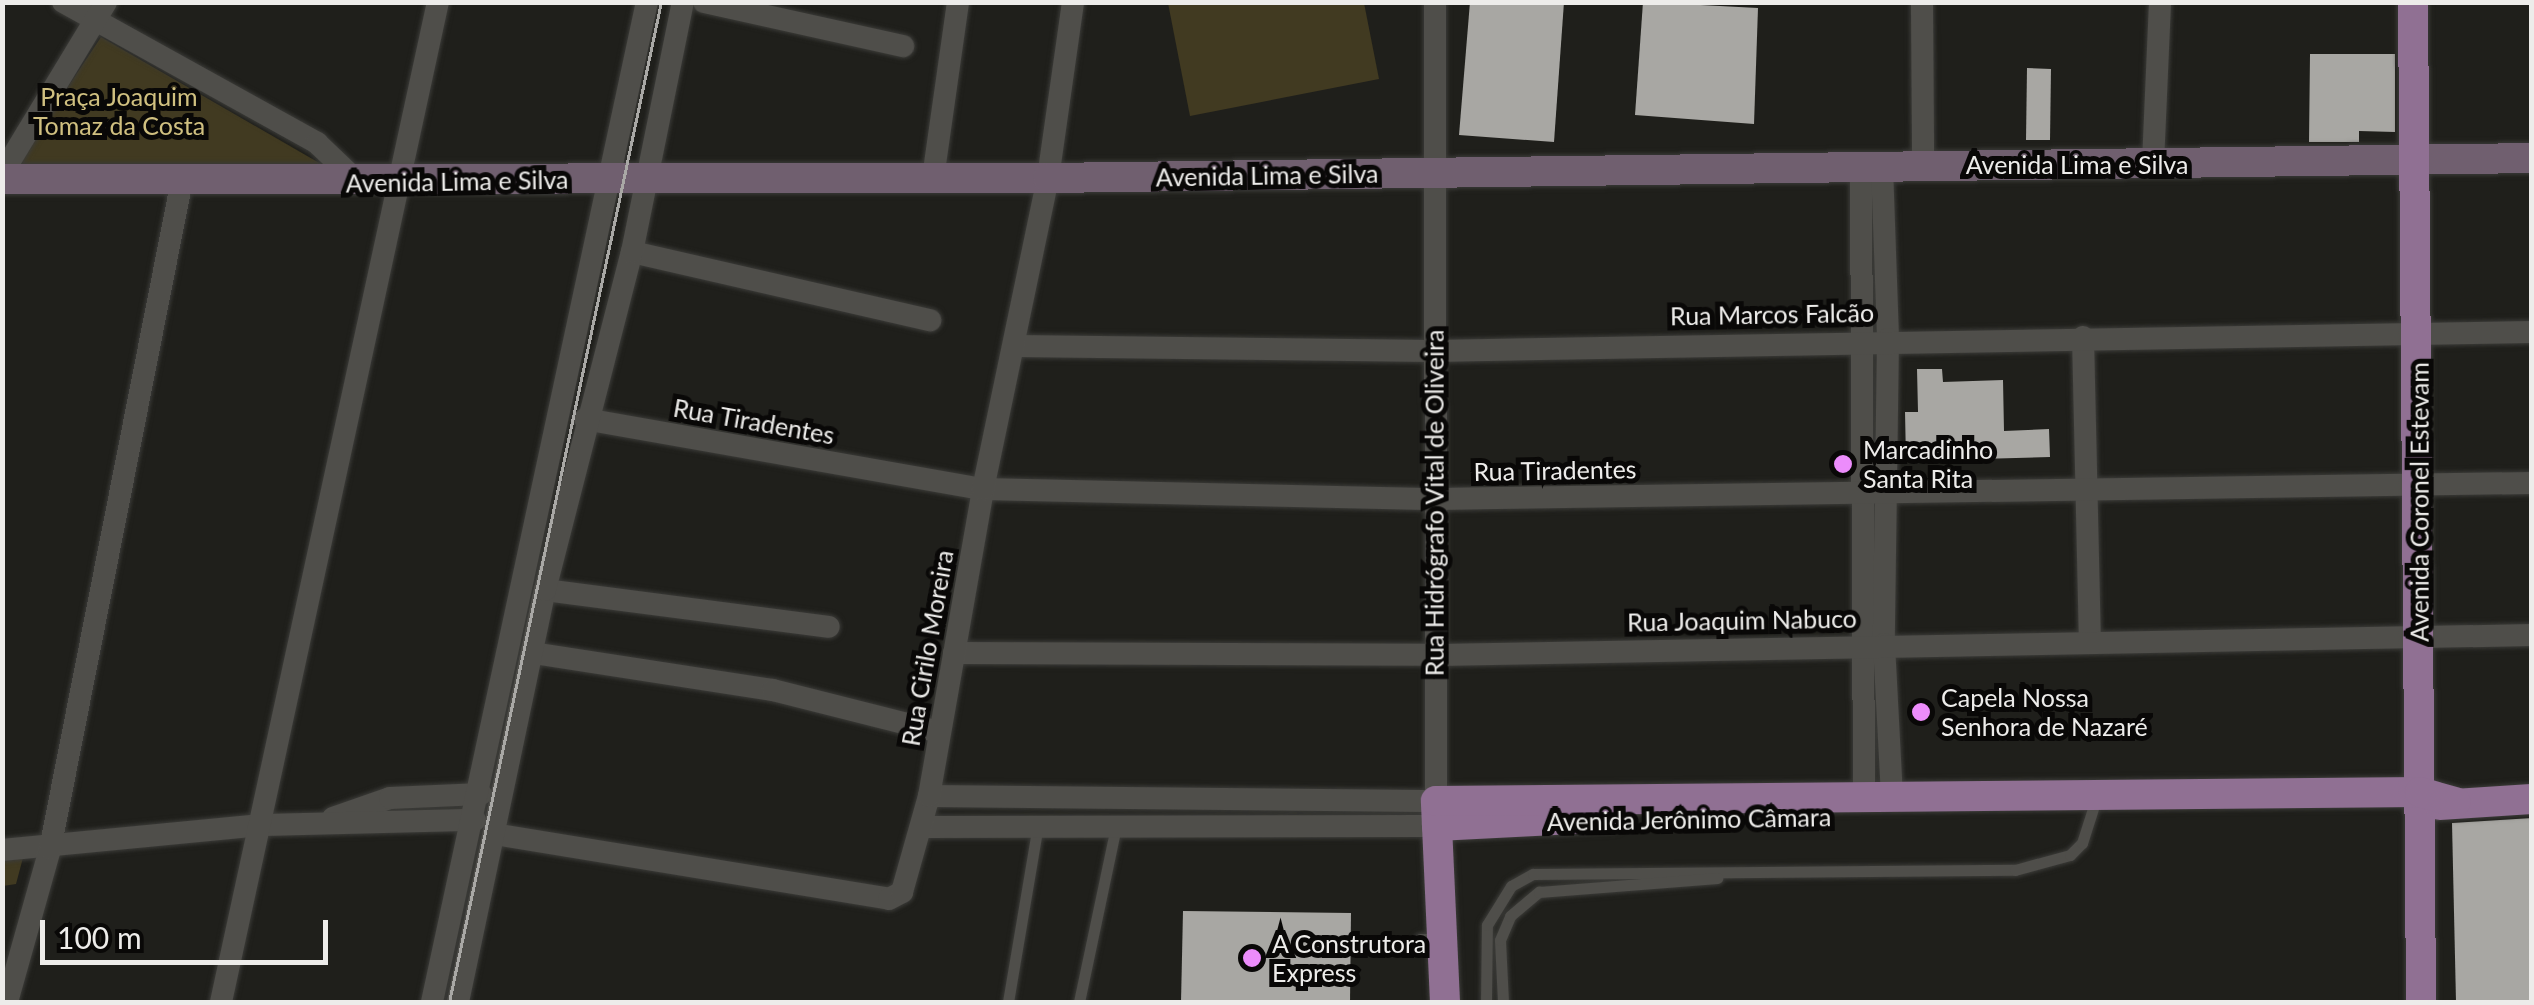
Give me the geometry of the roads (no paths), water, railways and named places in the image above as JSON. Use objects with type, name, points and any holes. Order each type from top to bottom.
[{"type":"main road","name":"Avenida Coronel Estevam","points":[[2413,2],[2419,335],[2421,1002]]},
{"type":"main road","name":"Avenida Lima e Silva","points":[[2,177],[358,182],[648,176],[1048,178],[1923,164],[2415,163],[2532,158]]},
{"type":"main road","name":"Avenida Jerônimo Câmara","points":[[1436,813],[1878,797],[2096,806]]},
{"type":"main road","name":"Avenida Jerônimo Câmara","points":[[1436,813],[1629,816],[2532,800]]},
{"type":"main road","name":"Rua Hidrógrafo Vital de Oliveira","points":[[1436,813],[1431,939],[1441,1000]]},
{"type":"street","points":[[63,2],[100,12],[317,143],[358,182]]},
{"type":"street","points":[[222,1002],[264,825],[438,2]]},
{"type":"street","points":[[458,1002],[485,827],[481,794],[606,178],[647,2]]},
{"type":"street","points":[[432,1002],[533,653],[585,418],[632,252],[682,2]]},
{"type":"street","points":[[704,2],[903,46]]},
{"type":"street","points":[[933,178],[958,2]]},
{"type":"street","name":"Rua Cirilo Moreira","points":[[485,827],[892,899],[902,892],[929,796],[982,489],[1048,178],[1073,2]]},
{"type":"street","name":"Rua Hidrógrafo Vital de Oliveira","points":[[1434,2],[1436,813]]},
{"type":"street","points":[[1922,2],[1923,164]]},
{"type":"street","points":[[2154,163],[2160,2]]},
{"type":"street","points":[[2,177],[100,12]]},
{"type":"street","points":[[1871,166],[1888,339],[1888,494],[1874,645]]},
{"type":"street","points":[[1871,166],[1860,340],[1862,494],[1874,645],[1878,797]]},
{"type":"street","points":[[6,1002],[50,849],[182,180]]},
{"type":"street","points":[[632,252],[930,320]]},
{"type":"street","name":"Rua Marcos Falcão","points":[[1015,346],[1433,352],[1888,339],[2532,332]]},
{"type":"street","points":[[2083,336],[2090,640]]},
{"type":"street","name":"Rua Tiradentes","points":[[585,418],[982,489],[1437,498],[2532,483]]},
{"type":"street","points":[[544,590],[829,627]]},
{"type":"street","name":"Rua Joaquim Nabuco","points":[[954,653],[1434,655],[2090,640],[2532,636]]},
{"type":"street","points":[[533,653],[773,690],[939,732]]},
{"type":"street","points":[[319,824],[390,798],[481,794]]},
{"type":"street","name":"Avenida Jerônimo Câmara","points":[[929,796],[1436,813]]},
{"type":"street","name":"Avenida Jerônimo Câmara","points":[[922,827],[1436,813]]},
{"type":"street","points":[[2,850],[50,849],[264,825],[485,827]]},
{"type":"lane","points":[[1503,1002],[1500,940],[1510,916],[1540,892],[2042,866],[2070,855],[2096,806]]},
{"type":"lane","points":[[1079,1002],[1091,970],[1116,824]]},
{"type":"lane","points":[[1008,1002],[1038,825]]},
{"type":"lane","points":[[1486,1002],[1487,925],[1510,886],[1533,874],[1886,872]]},
{"type":"tram line","points":[[449,1002],[661,2]]},
{"type":"place","name":"Marcadinho Santa Rita","points":[[1843,464]]},
{"type":"place","name":"Capela Nossa Senhora de Nazaré","points":[[1921,712]]},
{"type":"place","name":"A Construtora Express","points":[[1252,958]]},
{"type":"park label","name":"Praça Joaquim Tomaz da Costa","points":[[119,112]]}]
